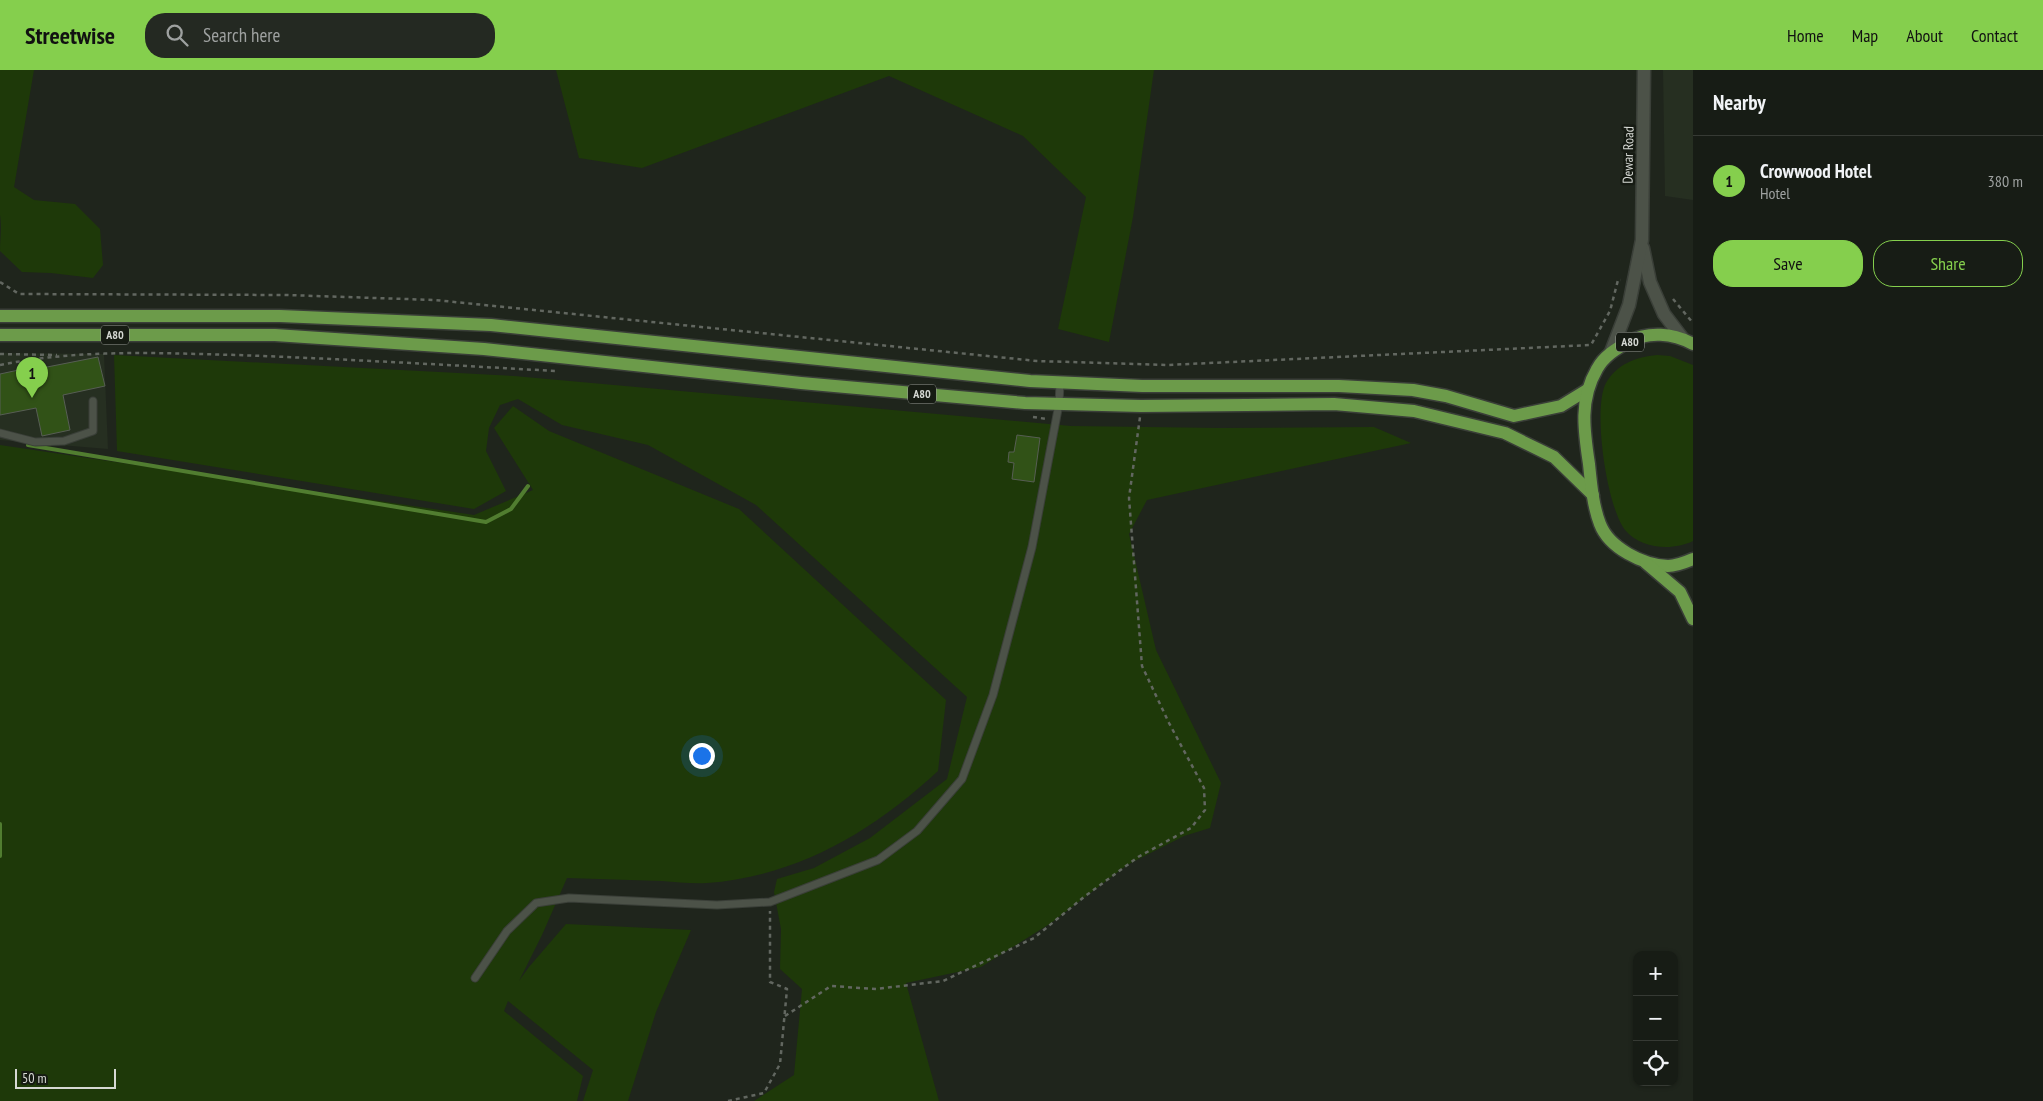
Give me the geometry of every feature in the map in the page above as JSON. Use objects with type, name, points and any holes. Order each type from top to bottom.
[{"type":"main road","name":"A80","points":[[0,316],[280,316],[491,325],[1030,382],[1142,386],[1339,386],[1413,390],[1446,396],[1514,416],[1561,406],[1587,390]]},
{"type":"main road","name":"A80","points":[[1688,342],[1660,334],[1639,336],[1611,352],[1597,368],[1587,390],[1583,422],[1593,495],[1600,525],[1618,549],[1645,561],[1669,566],[1693,559]]},
{"type":"main road","name":"A80","points":[[0,335],[275,335],[484,349],[801,383],[1024,404],[1141,406],[1334,404],[1414,411],[1505,433],[1554,457],[1593,495]]},
{"type":"main road","points":[[1645,561],[1680,592],[1693,619]]},
{"type":"street","name":"Dewar Road","points":[[1611,352],[1629,305],[1642,240],[1644,70]]},
{"type":"street","name":"Dewar Road","points":[[1642,240],[1650,282],[1664,314],[1688,342]]},
{"type":"lane","points":[[0,342],[19,335]]},
{"type":"lane","points":[[475,978],[507,931],[536,903],[569,898],[717,906],[770,902],[878,860],[917,832],[962,779],[993,695],[1032,547],[1059,404],[1060,383]]},
{"type":"lane","points":[[0,433],[35,442],[64,441],[93,430],[93,401]]},
{"type":"path","points":[[0,282],[19,294],[286,294],[435,300],[1037,360],[1168,365],[1591,345],[1610,311],[1618,280],[1635,282]]},
{"type":"path","points":[[1669,291],[1673,300],[1693,323]]},
{"type":"path","points":[[0,365],[31,359],[123,352],[278,357],[560,371]]},
{"type":"path","points":[[0,354],[76,355]]},
{"type":"path","points":[[785,1016],[831,986],[876,989],[943,982],[1034,938],[1084,897],[1138,857],[1191,828],[1205,810],[1204,788],[1169,723],[1142,666],[1129,498],[1141,406]]},
{"type":"path","points":[[1026,416],[1056,421]]},
{"type":"path","points":[[728,1101],[764,1093],[780,1064],[788,989],[770,982],[770,902]]},
{"type":"shaded area","points":[[1663,70],[1693,70],[1693,200],[1665,196]]},
{"type":"shaded area","points":[[0,353],[104,354],[108,449],[0,440]]},
{"type":"green space","points":[[0,70],[34,70],[14,187],[34,200],[75,204],[100,229],[103,265],[93,278],[22,272],[0,251]]},
{"type":"green space","points":[[556,70],[1154,70],[1133,217],[1109,342],[1058,329],[1086,197],[1023,136],[889,76],[642,168],[579,158]]},
{"type":"green space","points":[[114,355],[514,376],[1071,426],[1220,428],[1374,427],[1411,443],[1147,500],[1129,534],[1156,650],[1221,783],[1210,828],[1184,836],[1127,865],[1051,923],[981,967],[906,983],[939,1101],[754,1101],[794,1075],[802,989],[780,969],[781,929],[774,892],[777,879],[814,868],[870,838],[947,779],[967,697],[756,505],[648,445],[562,425],[518,399],[500,405],[489,428],[486,451],[506,491],[474,509],[117,451]]},
{"type":"green space","points":[[1657,355],[1670,356],[1693,365],[1693,541],[1667,547],[1658,547],[1640,542],[1626,531],[1619,520],[1608,482],[1601,435],[1602,396],[1610,376],[1621,366],[1635,360]]},
{"type":"green space","points":[[513,406],[549,431],[739,509],[946,700],[938,771],[887,813],[860,831],[803,861],[772,871],[740,879],[707,883],[567,878],[519,981],[566,924],[691,930],[656,1012],[628,1101],[583,1101],[593,1070],[508,1001],[504,1011],[583,1076],[577,1101],[0,1101],[0,445],[474,515],[533,490],[494,428]]},
{"type":"building","points":[[98,357],[105,386],[63,395],[70,430],[42,436],[36,408],[0,415],[0,374],[28,368],[27,364],[41,361],[42,368]]},
{"type":"building","points":[[1017,435],[1040,438],[1034,482],[1012,479],[1014,463],[1008,462],[1009,452],[1014,452]]},
{"type":"waterway","points":[[28,445],[486,522],[511,509],[528,486]]},
{"type":"waterway","points":[[0,824],[0,856]]},
{"type":"place","name":"Crowwood Hotel","points":[[32,398]]}]
